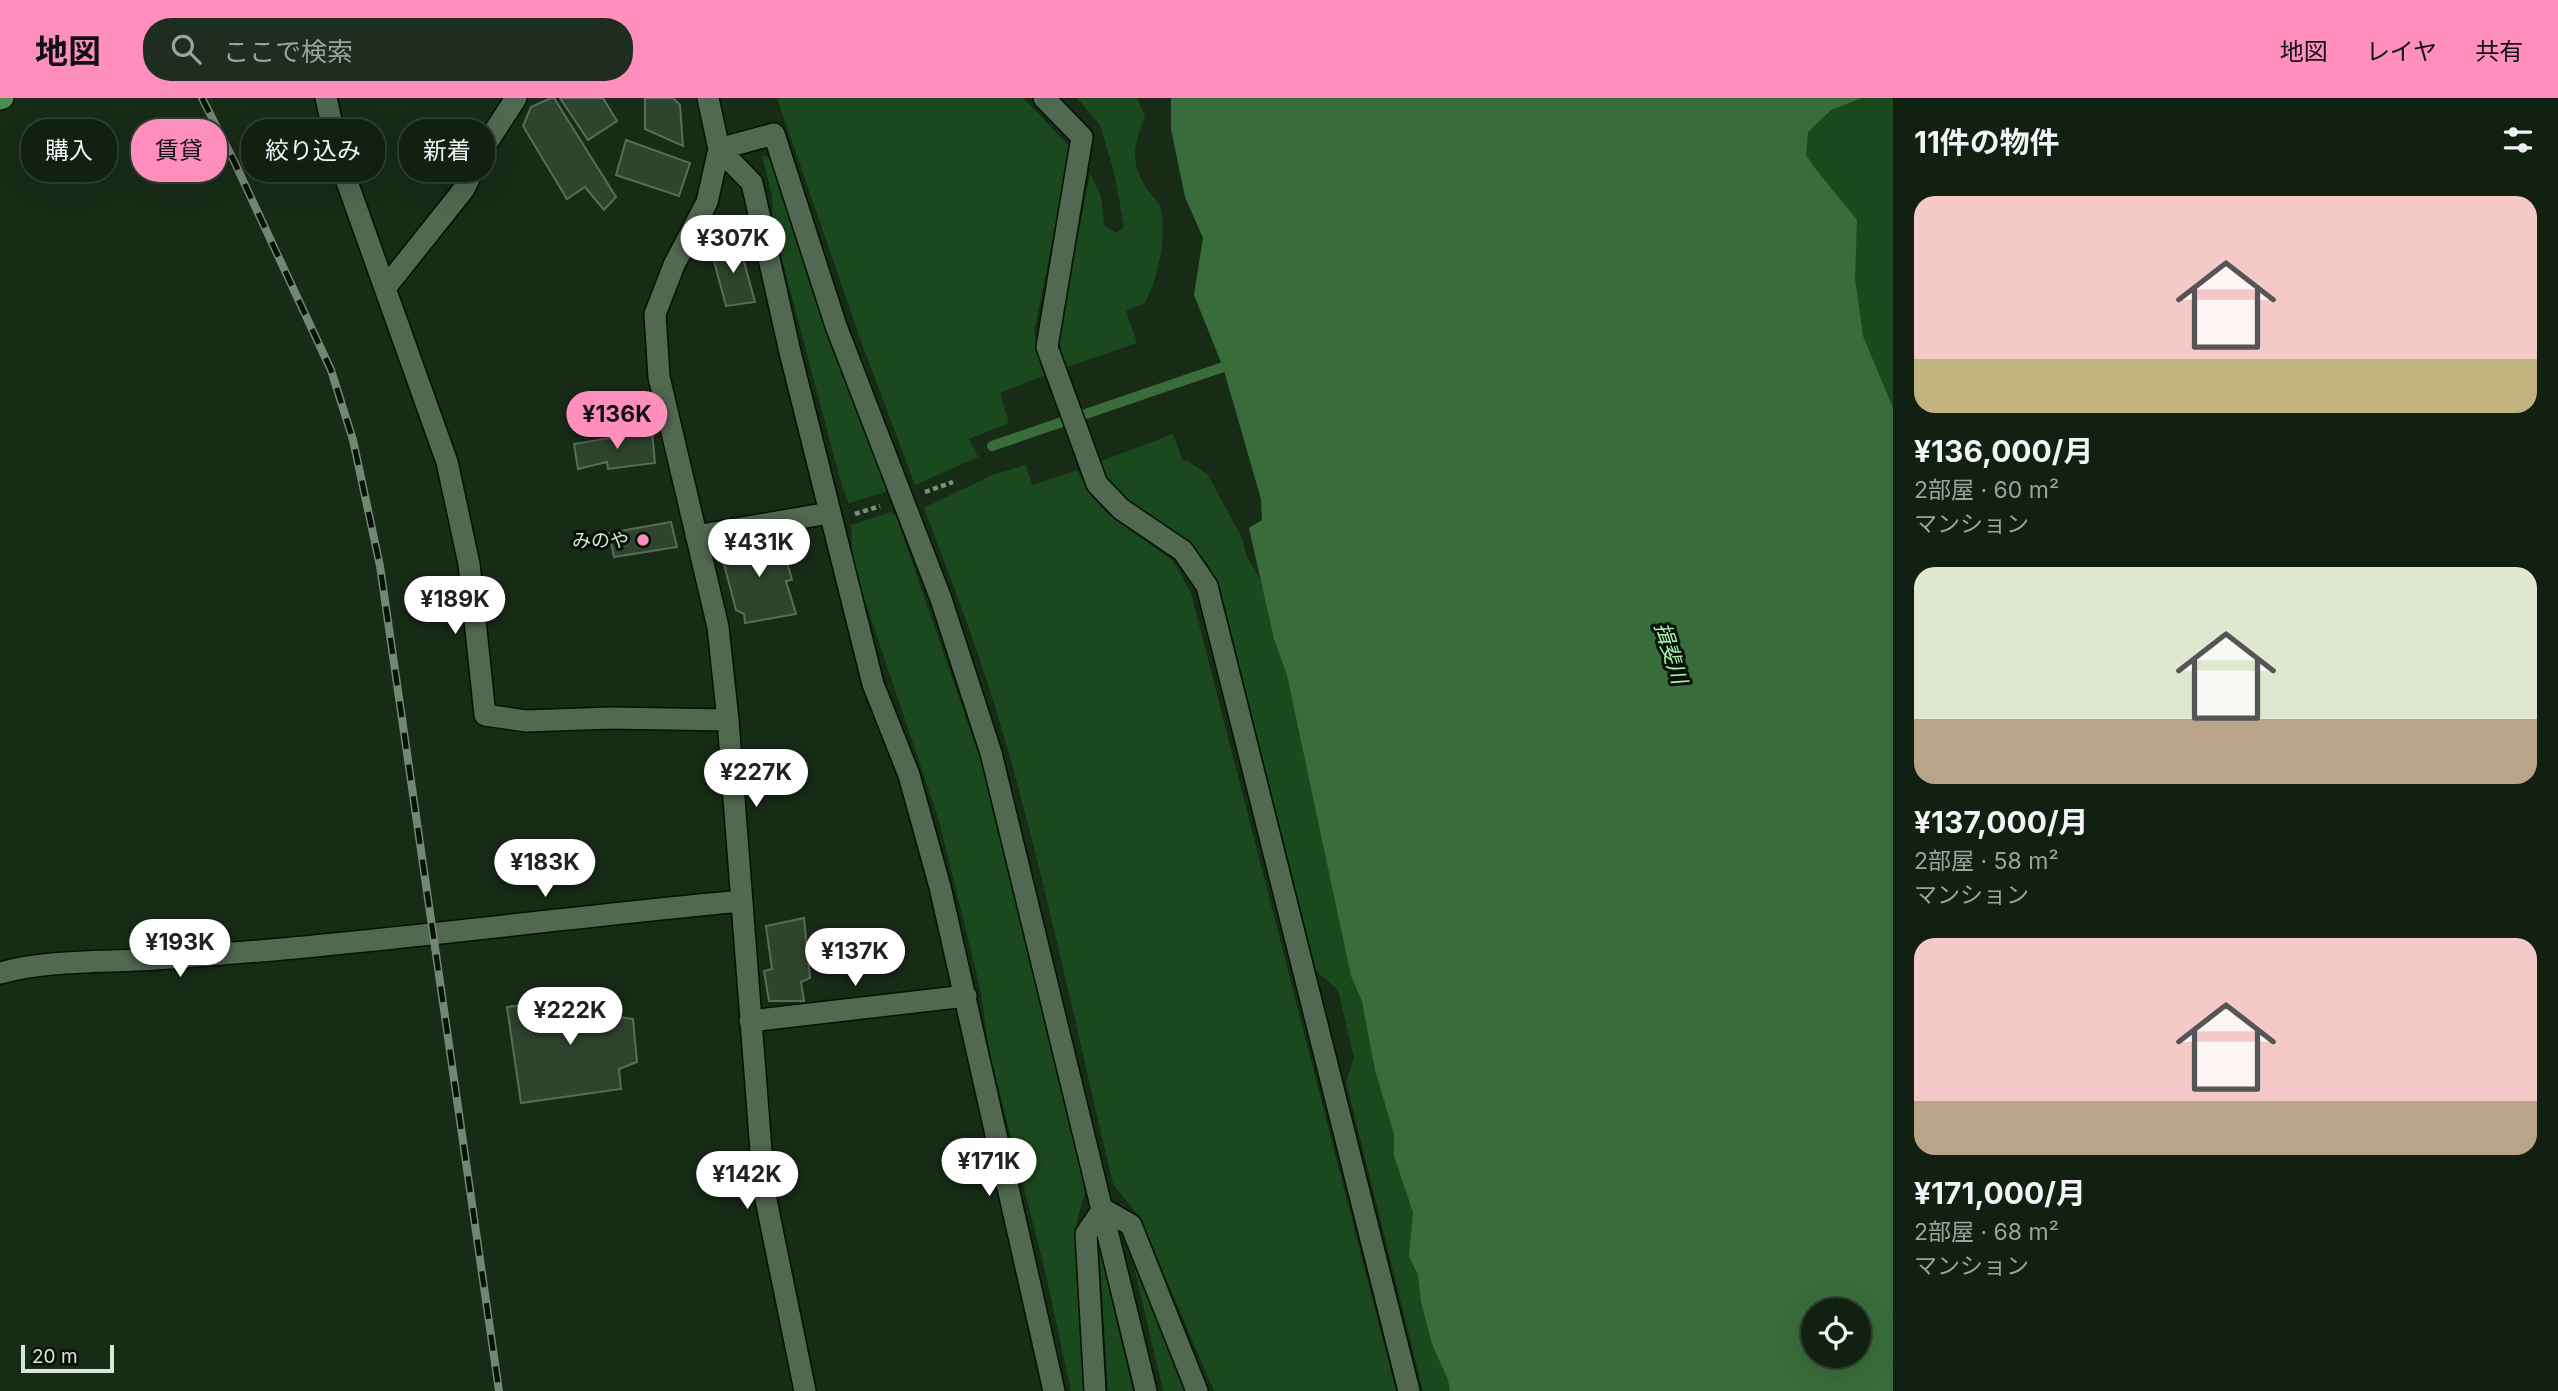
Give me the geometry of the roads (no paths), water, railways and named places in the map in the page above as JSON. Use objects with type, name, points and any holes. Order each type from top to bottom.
[{"type":"street","points":[[326,98],[341,165],[447,462],[469,564],[485,715],[526,721],[623,718],[728,720]]},
{"type":"street","points":[[386,287],[464,189],[483,149],[516,98]]},
{"type":"street","points":[[708,98],[719,149],[707,202],[674,265],[655,314],[659,377],[718,627],[728,720],[764,1190],[805,1391]]},
{"type":"street","points":[[1044,98],[1082,137],[1047,347],[1097,484],[1121,509],[1183,551],[1207,586],[1409,1391]]},
{"type":"street","points":[[719,149],[774,134],[836,326],[941,599],[991,753],[1146,1391]]},
{"type":"street","points":[[719,149],[752,183],[829,513],[873,684],[909,775],[940,887],[1054,1391]]},
{"type":"street","points":[[696,536],[829,513]]},
{"type":"street","points":[[0,973],[17,968],[66,963],[167,959],[354,943],[590,915],[741,901]]},
{"type":"street","points":[[750,1021],[965,996]]},
{"type":"street","points":[[1095,1391],[1086,1234],[1103,1209]]},
{"type":"street","points":[[1103,1209],[1131,1225],[1197,1391]]},
{"type":"water","name":"揖斐川","points":[[1171,98],[1862,98],[1831,110],[1808,132],[1806,155],[1857,220],[1855,279],[1863,336],[1893,408],[1893,1391],[1450,1391],[1432,1344],[1421,1302],[1418,1275],[1409,1256],[1413,1212],[1394,1156],[1394,1134],[1375,1070],[1362,1001],[1351,976],[1287,675],[1274,639],[1249,528],[1262,520],[1261,499],[1223,367],[1194,295],[1203,238],[1185,197],[1171,129]]},
{"type":"waterway","points":[[992,446],[1235,363]]},
{"type":"railway","points":[[202,98],[331,370],[353,440],[380,566],[499,1391]]},
{"type":"place","name":"みのや","points":[[643,540]]}]
